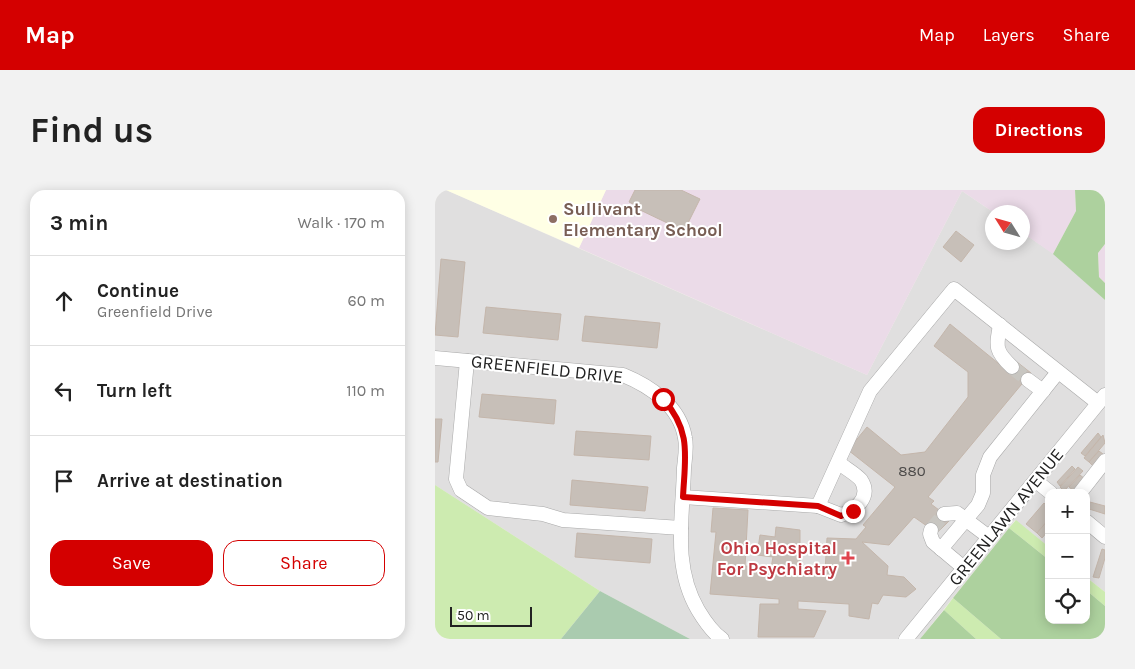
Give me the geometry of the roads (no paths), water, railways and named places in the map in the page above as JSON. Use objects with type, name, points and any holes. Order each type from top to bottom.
[{"type":"street","points":[[818,506],[870,391],[954,289],[1058,372],[1102,399]]},
{"type":"street","points":[[1000,325],[996,347],[1003,359],[1012,367]]},
{"type":"street","name":"GREENFIELD DRIVE","points":[[435,358],[623,375],[640,382],[663,399],[675,413],[685,438],[679,545],[687,588],[704,620],[722,639]]},
{"type":"street","points":[[467,361],[457,479],[461,490],[493,509],[543,514],[563,520],[681,528]]},
{"type":"street","points":[[941,549],[978,505],[983,493],[983,475],[990,457],[1058,372]]},
{"type":"street","points":[[1029,380],[1043,391]]},
{"type":"street","name":"GREENLAWN AVENUE","points":[[906,639],[1102,399]]},
{"type":"street","points":[[1083,489],[1105,461]]},
{"type":"street","points":[[683,497],[818,506],[841,516],[853,511],[861,502],[864,491],[860,480],[839,463]]},
{"type":"street","points":[[1036,481],[1046,489]]},
{"type":"street","points":[[944,514],[957,513],[989,537]]},
{"type":"street","points":[[1090,524],[1105,536]]},
{"type":"street","points":[[931,530],[930,538],[964,568]]},
{"type":"tunnel","points":[[1012,367],[1028,380]]},
{"type":"tunnel","points":[[931,530],[944,514]]},
{"type":"place","name":"Sullivant Elementary School","points":[[553,219]]},
{"type":"place","name":"Ohio Hospital For Psychiatry","points":[[848,558]]}]
